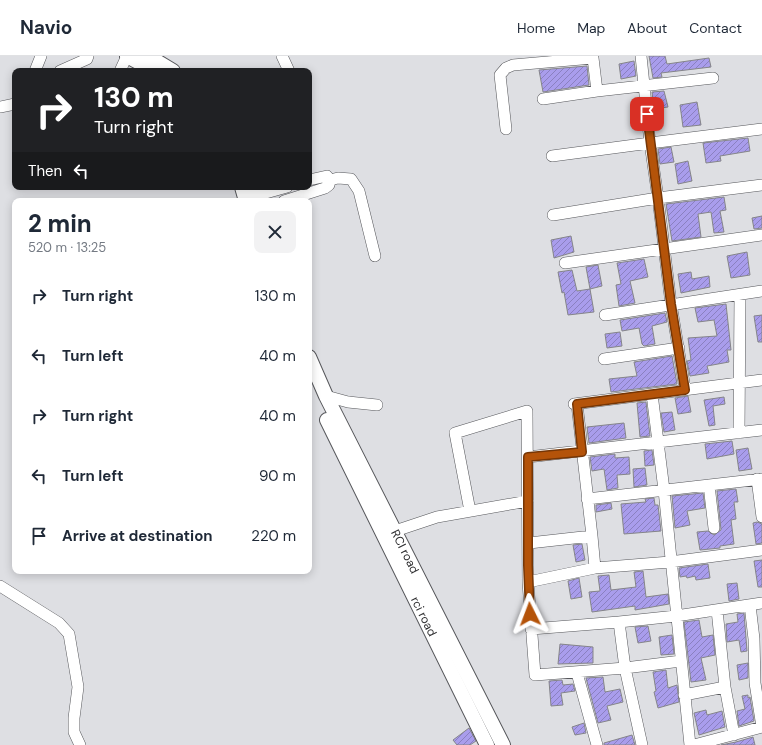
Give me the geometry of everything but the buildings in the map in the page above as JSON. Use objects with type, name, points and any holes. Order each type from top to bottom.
[{"type":"main road","points":[[127,56],[149,68]]},
{"type":"main road","points":[[148,56],[168,68]]},
{"type":"main road","name":"RCI road","points":[[312,364],[326,396],[395,531],[407,569],[503,745]]},
{"type":"main road","name":"rci road","points":[[312,386],[407,569],[486,745]]},
{"type":"street","points":[[36,68],[41,56]]},
{"type":"street","points":[[67,68],[87,59],[88,56]]},
{"type":"street","points":[[121,68],[127,56]]},
{"type":"street","points":[[282,56],[288,68]]},
{"type":"street","points":[[641,56],[650,143],[671,304],[685,390]]},
{"type":"street","points":[[506,129],[500,76],[512,60],[593,58],[597,91]]},
{"type":"street","points":[[542,100],[597,91],[713,78]]},
{"type":"street","points":[[0,107],[12,105]]},
{"type":"street","points":[[552,156],[762,129]]},
{"type":"street","points":[[312,179],[327,176],[330,180]]},
{"type":"street","points":[[330,180],[338,178],[351,179],[359,191],[375,256]]},
{"type":"street","points":[[293,198],[325,188],[329,185],[330,180]]},
{"type":"street","points":[[553,214],[658,198],[762,185]]},
{"type":"street","points":[[253,196],[276,190]]},
{"type":"street","points":[[565,263],[762,235]]},
{"type":"street","points":[[605,315],[762,291]]},
{"type":"street","points":[[739,433],[740,295]]},
{"type":"street","points":[[604,359],[679,348]]},
{"type":"street","points":[[594,568],[592,536],[575,404],[762,380]]},
{"type":"street","points":[[652,394],[664,490],[670,562],[690,745]]},
{"type":"street","points":[[326,396],[348,402],[377,405]]},
{"type":"street","points":[[470,511],[455,433],[528,411],[528,582],[535,675],[577,673],[681,661]]},
{"type":"street","points":[[528,457],[582,452],[762,430]]},
{"type":"street","points":[[587,499],[759,479],[762,516]]},
{"type":"street","points":[[709,485],[714,528]]},
{"type":"street","points":[[395,531],[437,517],[528,501]]},
{"type":"street","points":[[529,543],[592,536]]},
{"type":"street","points":[[528,582],[594,568],[670,562],[762,550]]},
{"type":"street","points":[[0,586],[59,623],[69,634],[78,687],[74,718],[74,732],[80,745]]},
{"type":"street","points":[[531,629],[676,616],[762,603]]},
{"type":"street","points":[[694,745],[762,727],[756,683],[754,639],[750,605]]},
{"type":"street","points":[[717,610],[725,687],[734,734]]},
{"type":"street","points":[[619,622],[625,668],[642,745]]},
{"type":"street","points":[[577,673],[597,745]]},
{"type":"street","points":[[684,695],[725,687]]},
{"type":"route","points":[[530,614],[528,582],[528,457],[582,452],[577,404],[685,390],[671,304],[647,114]]}]
